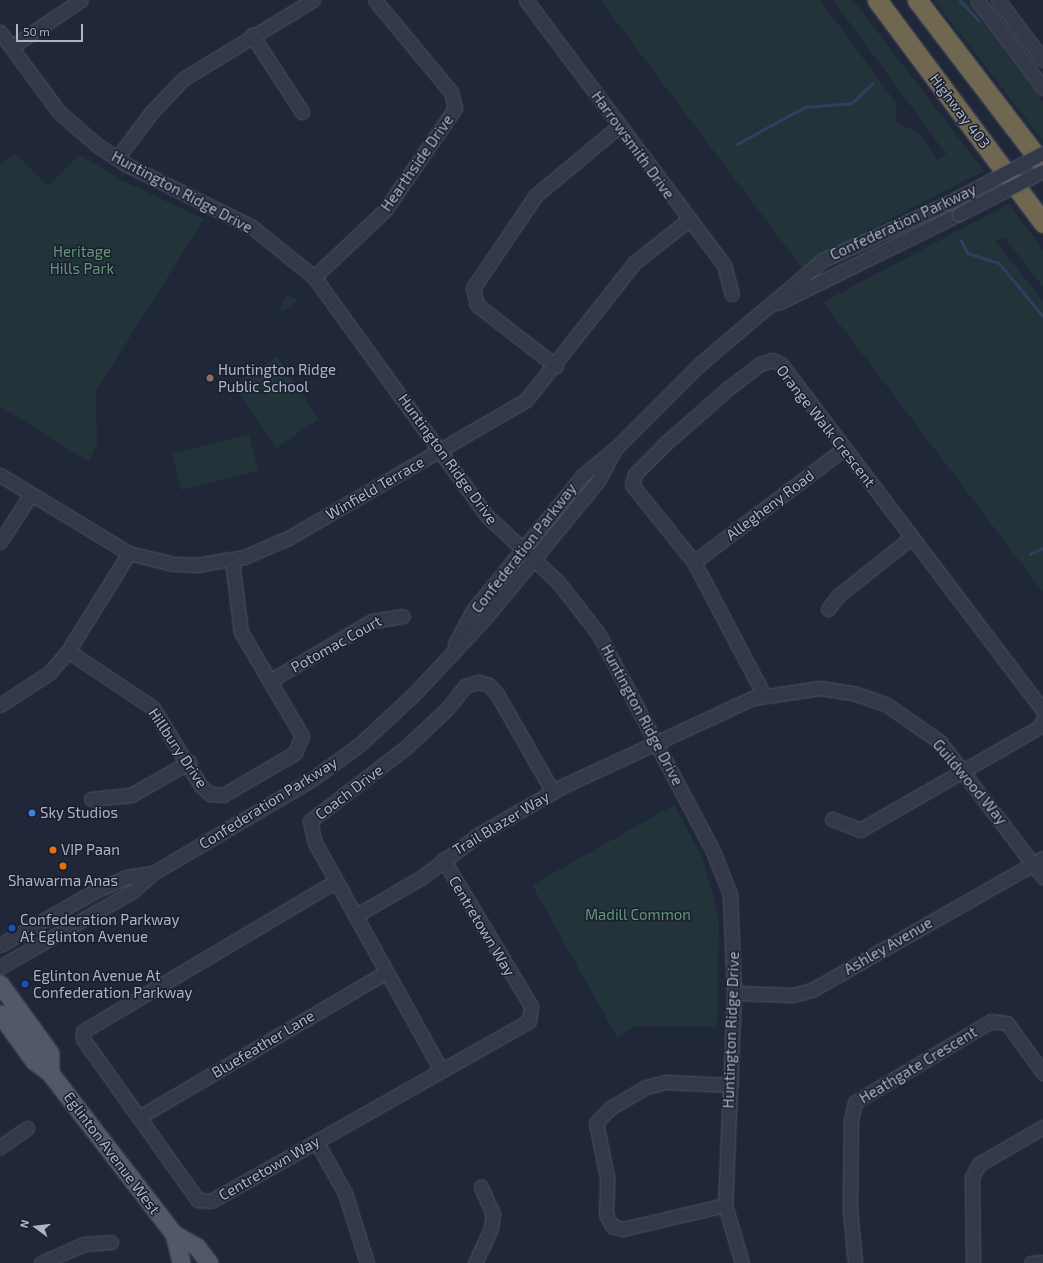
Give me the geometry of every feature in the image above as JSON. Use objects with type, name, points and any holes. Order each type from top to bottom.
[{"type":"highway","name":"Highway 403","points":[[876,0],[1043,223]]},
{"type":"highway","points":[[917,0],[1043,166]]},
{"type":"main road","points":[[0,984],[50,1053],[50,1073]]},
{"type":"main road","name":"Eglinton Avenue West","points":[[0,1014],[34,1061],[50,1073],[174,1234],[197,1247],[209,1263]]},
{"type":"main road","name":"Eglinton Avenue West","points":[[174,1234],[181,1263]]},
{"type":"street","points":[[11,47],[80,0]]},
{"type":"street","points":[[116,158],[168,93],[197,69],[313,0]]},
{"type":"street","name":"Hearthside Drive","points":[[314,278],[385,210],[455,108],[451,92],[375,0]]},
{"type":"street","name":"Harrowsmith Drive","points":[[526,0],[687,220],[724,265],[732,294]]},
{"type":"street","points":[[977,0],[1043,88]]},
{"type":"street","points":[[998,0],[1043,60]]},
{"type":"street","name":"Huntington Ridge Drive","points":[[0,32],[60,112],[116,158],[252,227],[314,278],[441,450],[486,516],[558,582],[598,633],[712,849],[730,894],[734,993],[725,1205],[742,1263]]},
{"type":"street","points":[[252,36],[302,112]]},
{"type":"street","points":[[556,366],[477,305],[473,288],[536,195],[619,126]]},
{"type":"street","name":"Confederation Parkway","points":[[447,659],[473,610],[583,475],[615,449],[701,363],[774,305],[798,278],[823,260],[948,203],[1043,153]]},
{"type":"street","name":"Confederation Parkway","points":[[774,305],[811,290],[838,271],[959,214],[1043,171]]},
{"type":"street","name":"Winfield Terrace","points":[[0,475],[129,553],[173,564],[232,561],[288,538],[526,400],[556,366],[635,262],[687,220]]},
{"type":"street","name":"Orange Walk Crescent","points":[[764,695],[694,562],[632,485],[635,474],[667,442],[754,369],[772,360],[781,364],[1043,711]]},
{"type":"street","name":"Allegheny Road","points":[[694,562],[845,448]]},
{"type":"street","name":"Confederation Parkway","points":[[0,967],[133,891],[153,873],[335,763],[387,720],[447,659],[533,559],[598,481],[615,449]]},
{"type":"street","points":[[0,542],[31,494]]},
{"type":"street","points":[[828,609],[839,595],[912,537]]},
{"type":"street","points":[[0,705],[49,673],[68,651],[129,553]]},
{"type":"street","name":"Hillbury Drive","points":[[68,651],[153,708],[189,762],[201,786],[210,794],[223,795],[295,753],[302,736],[271,680],[241,632],[232,561]]},
{"type":"street","name":"Potomac Court","points":[[271,680],[372,621],[403,616]]},
{"type":"street","name":"Coach Drive","points":[[441,1070],[312,837],[310,821],[404,749],[447,709],[465,686],[478,682],[489,685],[497,694],[553,792]]},
{"type":"street","name":"Guildwood Way","points":[[655,743],[764,695],[820,688],[853,693],[887,705],[940,742],[1038,860],[1043,876]]},
{"type":"street","points":[[832,820],[860,830],[1039,727],[1043,720]]},
{"type":"street","name":"Trail Blazer Way","points":[[356,916],[422,877],[443,860],[553,792],[655,743]]},
{"type":"street","points":[[91,798],[130,795],[189,762]]},
{"type":"street","name":"Centretown Way","points":[[336,881],[83,1031],[83,1039],[198,1200],[205,1202],[529,1021],[531,1013],[528,1001],[443,860]]},
{"type":"street","name":"Ashley Avenue","points":[[734,993],[793,995],[812,990],[1038,860]]},
{"type":"street","name":"Confederation Parkway","points":[[0,945],[96,891],[127,877],[153,873]]},
{"type":"street","name":"Bluefeather Lane","points":[[139,1117],[386,972]]},
{"type":"street","name":"Heathgate Crescent","points":[[855,1263],[850,1210],[850,1120],[855,1102],[991,1021],[1007,1023],[1043,1074]]},
{"type":"street","points":[[725,1205],[623,1229],[612,1226],[606,1214],[607,1177],[596,1123],[610,1108],[646,1087],[666,1082],[731,1085]]},
{"type":"street","points":[[973,1263],[972,1177],[979,1164],[1043,1127]]},
{"type":"street","points":[[0,1147],[27,1128]]},
{"type":"street","points":[[316,1141],[345,1193],[367,1263]]},
{"type":"street","points":[[475,1263],[491,1228],[493,1214],[481,1187]]},
{"type":"street","points":[[41,1263],[84,1244],[111,1242]]},
{"type":"street","points":[[1031,1263],[1043,1262]]},
{"type":"green space","points":[[600,0],[820,0],[896,103],[896,122],[918,133],[938,160],[946,154],[833,0],[853,0],[984,171],[871,229],[809,269],[802,268]]},
{"type":"green space","points":[[934,0],[966,0],[1043,101],[1043,141]]},
{"type":"green space","name":"Heritage Hills Park","points":[[14,153],[48,185],[80,155],[119,179],[204,219],[96,391],[97,445],[88,461],[0,406],[0,164]]},
{"type":"green space","points":[[1009,204],[1043,250],[1043,287],[1005,238],[995,241],[1043,301],[1043,592],[823,302]]},
{"type":"green space","points":[[286,295],[299,300],[283,311],[280,310]]},
{"type":"green space","points":[[277,357],[319,419],[276,448],[234,386]]},
{"type":"green space","points":[[249,434],[258,471],[181,490],[172,454]]},
{"type":"green space","name":"Madill Common","points":[[674,805],[702,856],[719,919],[717,1027],[636,1026],[617,1037],[532,885]]},
{"type":"waterway","points":[[960,0],[978,20]]},
{"type":"waterway","points":[[737,144],[805,107],[852,103],[872,84]]},
{"type":"waterway","points":[[961,240],[968,253],[999,263],[1043,316]]},
{"type":"waterway","points":[[1030,554],[1043,548]]},
{"type":"place","name":"Huntington Ridge Public School","points":[[210,378]]},
{"type":"place","name":"Sky Studios","points":[[32,813]]},
{"type":"place","name":"VIP Paan","points":[[53,850]]},
{"type":"place","name":"Shawarma Anas","points":[[63,866]]},
{"type":"place","name":"Confederation Parkway At Eglinton Avenue","points":[[12,928]]},
{"type":"place","name":"Eglinton Avenue At Confederation Parkway","points":[[25,984]]}]
